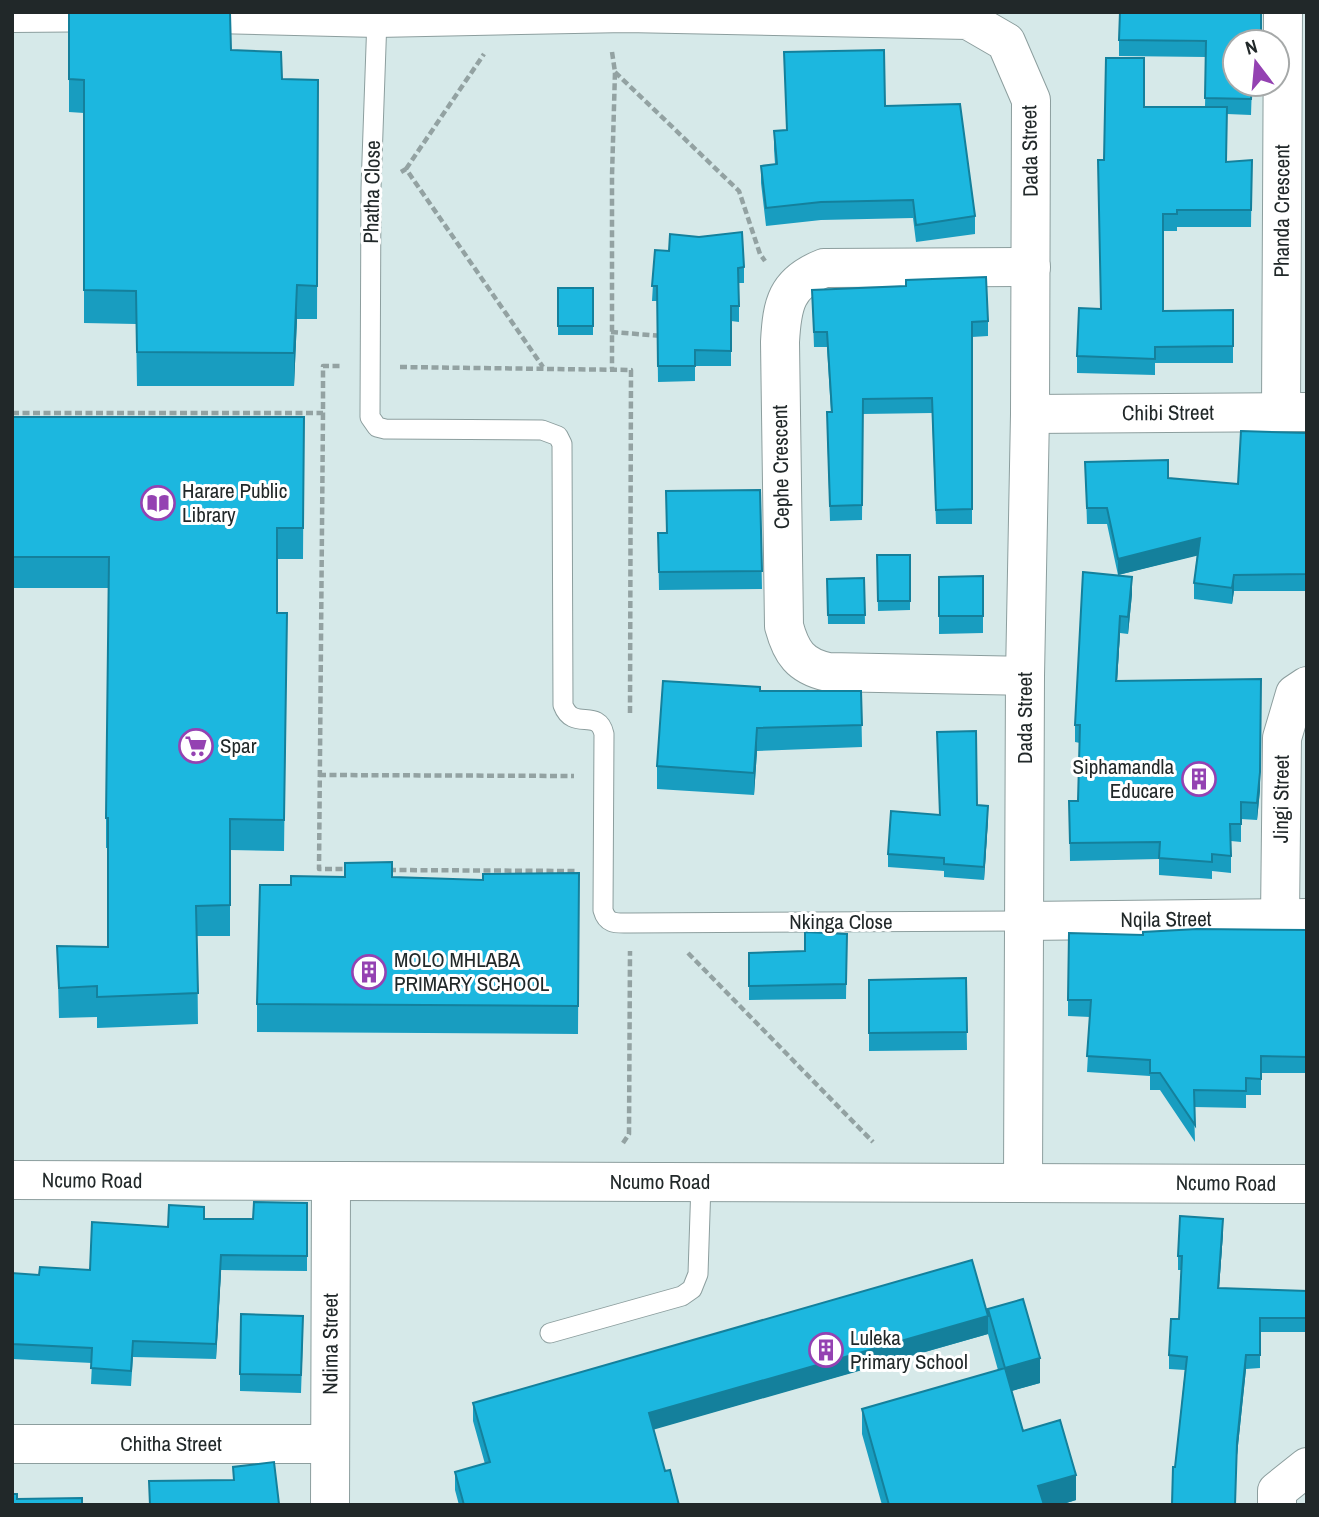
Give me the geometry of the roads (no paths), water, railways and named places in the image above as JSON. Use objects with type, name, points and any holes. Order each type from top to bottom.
[{"type":"street","name":"Dada Street","points":[[12,13],[510,15],[626,12],[874,15],[968,20],[1006,42],[1031,100],[1023,1181]]},
{"type":"street","name":"Phanda Crescent","points":[[1283,12],[1294,411]]},
{"type":"street","name":"Cephe Crescent","points":[[1025,676],[828,672],[804,664],[794,655],[784,626],[780,342],[783,308],[789,292],[800,280],[824,268],[1031,267]]},
{"type":"street","name":"Chibi Street","points":[[1030,414],[1294,411]]},
{"type":"street","name":"Jingi Street","points":[[1293,918],[1282,738],[1295,694],[1307,686]]},
{"type":"street","name":"Nqila Street","points":[[1024,921],[1293,918]]},
{"type":"street","name":"Ncumo Road","points":[[12,1180],[331,1183],[1023,1181],[1307,1184]]},
{"type":"street","name":"Ndima Street","points":[[330,1505],[331,1183]]},
{"type":"street","name":"Chitha Street","points":[[12,1444],[330,1444]]},
{"type":"street","points":[[1277,1505],[1277,1491],[1307,1467]]},
{"type":"lane","name":"Phatha Close","points":[[377,15],[371,188],[370,416],[377,428],[385,429],[542,430],[558,436],[562,444],[564,705],[570,717],[575,720],[593,719],[603,727],[603,910],[605,919],[610,923],[630,923]]},
{"type":"lane","name":"Nkinga Close","points":[[630,923],[1024,921]]},
{"type":"lane","points":[[550,1333],[682,1296],[692,1289],[698,1274],[702,1183]]},
{"type":"place","name":"Harare Public Library","points":[[158,503]]},
{"type":"place","name":"Spar","points":[[196,746]]},
{"type":"place","name":"Siphamandla Educare","points":[[1199,779]]},
{"type":"place","name":"MOLO MHLABA PRIMARY SCHOOL","points":[[369,972]]},
{"type":"place","name":"Luleka Primary School","points":[[826,1350]]}]
